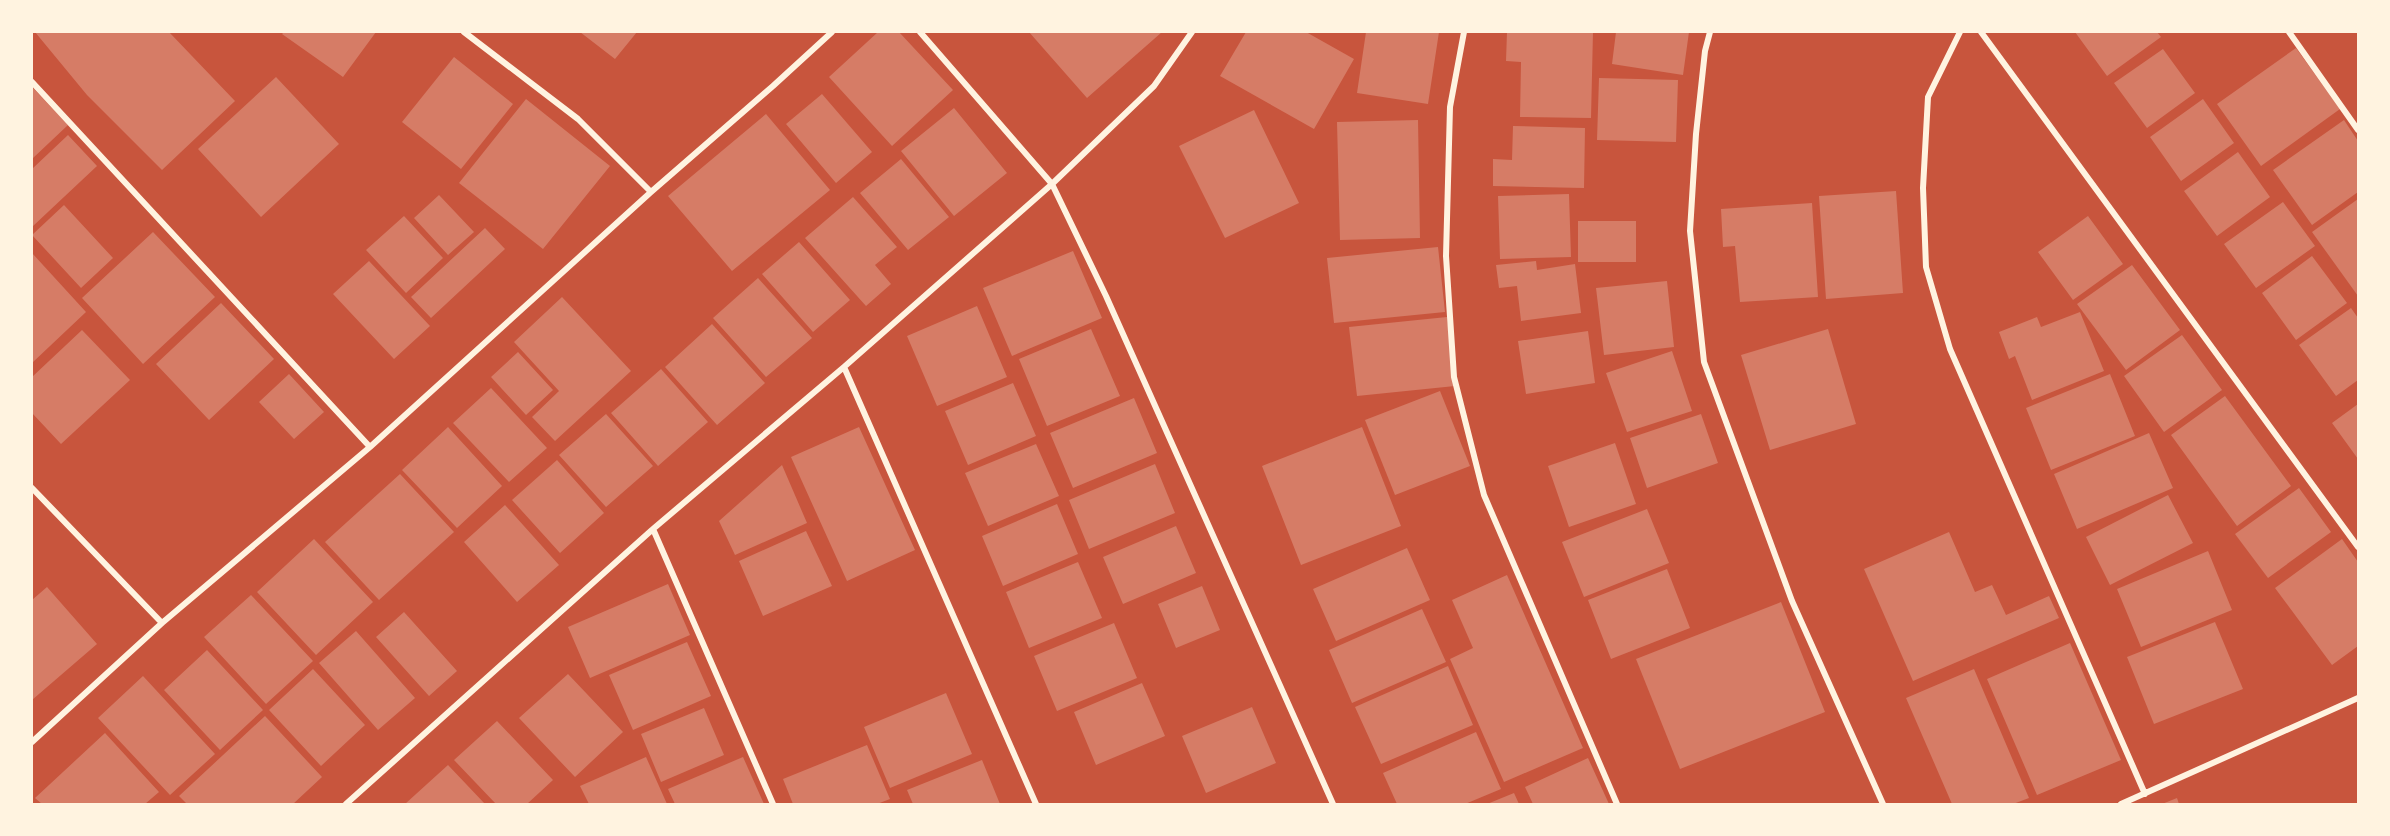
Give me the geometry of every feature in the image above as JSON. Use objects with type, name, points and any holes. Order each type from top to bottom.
[{"type":"street","points":[[464,32],[578,119],[651,192]]},
{"type":"street","points":[[32,742],[162,623],[370,447],[831,32]]},
{"type":"street","points":[[920,32],[1052,184],[1106,296],[1333,804]]},
{"type":"street","points":[[346,804],[653,528],[844,367],[1052,184],[1154,86],[1192,32]]},
{"type":"street","points":[[1464,32],[1450,107],[1446,245],[1455,377],[1484,495],[1617,804]]},
{"type":"street","points":[[1710,32],[1705,51],[1696,134],[1690,231],[1704,362],[1792,601],[1883,804]]},
{"type":"street","points":[[1960,32],[1929,97],[1923,188],[1926,267],[1950,349],[2145,794]]},
{"type":"street","points":[[1981,32],[2358,547]]},
{"type":"street","points":[[2289,32],[2358,130]]},
{"type":"street","points":[[32,82],[370,447]]},
{"type":"street","points":[[844,367],[1036,804]]},
{"type":"street","points":[[32,488],[162,623]]},
{"type":"street","points":[[653,528],[773,804]]},
{"type":"street","points":[[2121,804],[2358,698]]},
{"type":"building","points":[[35,32],[169,32],[235,101],[162,170],[87,95]]},
{"type":"building","points":[[284,32],[376,32],[343,77],[282,34]]},
{"type":"building","points":[[580,32],[637,32],[615,59]]},
{"type":"building","points":[[878,32],[899,32],[953,90],[892,146],[829,77]]},
{"type":"building","points":[[1029,32],[1162,32],[1087,98]]},
{"type":"building","points":[[1246,32],[1306,32],[1354,59],[1314,129],[1220,76]]},
{"type":"building","points":[[1366,32],[1439,32],[1428,104],[1357,93]]},
{"type":"building","points":[[1507,32],[1593,32],[1591,118],[1520,117],[1521,62],[1506,61]]},
{"type":"building","points":[[1616,32],[1689,32],[1683,75],[1612,64]]},
{"type":"building","points":[[2075,32],[2157,32],[2161,37],[2107,76]]},
{"type":"building","points":[[2296,48],[2340,109],[2261,166],[2217,104]]},
{"type":"building","points":[[2163,49],[2195,93],[2147,128],[2114,83]]},
{"type":"building","points":[[454,57],[513,104],[461,169],[402,122]]},
{"type":"building","points":[[276,77],[339,144],[261,217],[198,149]]},
{"type":"building","points":[[1599,78],[1678,80],[1676,142],[1597,140]]},
{"type":"building","points":[[32,87],[68,125],[32,159]]},
{"type":"building","points":[[822,94],[872,152],[836,183],[786,124]]},
{"type":"building","points":[[526,99],[610,166],[543,249],[459,183]]},
{"type":"building","points":[[2203,99],[2234,143],[2181,181],[2150,137]]},
{"type":"building","points":[[954,108],[1007,173],[954,216],[901,151]]},
{"type":"building","points":[[1254,110],[1299,203],[1225,238],[1179,146]]},
{"type":"building","points":[[766,114],[830,190],[732,271],[668,196]]},
{"type":"building","points":[[1418,120],[1420,238],[1340,240],[1337,122]]},
{"type":"building","points":[[2344,120],[2358,141],[2358,192],[2312,225],[2273,170]]},
{"type":"building","points":[[1513,126],[1585,128],[1584,188],[1493,186],[1493,159],[1512,160]]},
{"type":"building","points":[[68,135],[97,166],[32,227],[32,169]]},
{"type":"building","points":[[2238,152],[2270,197],[2217,236],[2184,191]]},
{"type":"building","points":[[901,159],[949,217],[908,250],[860,193]]},
{"type":"building","points":[[1896,191],[1903,293],[1826,299],[1819,196]]},
{"type":"building","points":[[1569,194],[1571,257],[1500,259],[1498,196]]},
{"type":"building","points":[[439,195],[474,232],[448,255],[414,218]]},
{"type":"building","points":[[853,197],[897,247],[875,265],[891,284],[866,306],[805,238]]},
{"type":"building","points":[[2358,199],[2358,296],[2312,232]]},
{"type":"building","points":[[2283,202],[2315,246],[2256,288],[2224,244]]},
{"type":"building","points":[[1812,203],[1818,297],[1740,302],[1735,246],[1723,247],[1721,209]]},
{"type":"building","points":[[64,205],[113,258],[81,288],[32,235]]},
{"type":"building","points":[[404,216],[443,258],[406,293],[366,250]]},
{"type":"building","points":[[2088,216],[2123,264],[2073,300],[2038,252]]},
{"type":"building","points":[[1578,221],[1636,221],[1636,262],[1578,262]]},
{"type":"building","points":[[485,228],[505,249],[431,318],[411,297]]},
{"type":"building","points":[[153,232],[215,297],[143,364],[82,298]]},
{"type":"building","points":[[799,242],[850,300],[813,332],[762,274]]},
{"type":"building","points":[[1438,247],[1445,312],[1334,323],[1327,258]]},
{"type":"building","points":[[1073,251],[1102,318],[1012,356],[983,288]]},
{"type":"building","points":[[32,253],[86,312],[32,363]]},
{"type":"building","points":[[2312,256],[2347,303],[2296,340],[2262,293]]},
{"type":"building","points":[[369,261],[430,326],[394,359],[333,294]]},
{"type":"building","points":[[1536,261],[1537,270],[1575,264],[1581,313],[1521,321],[1517,286],[1499,288],[1496,265]]},
{"type":"building","points":[[2132,265],[2180,330],[2126,370],[2077,304]]},
{"type":"building","points":[[758,278],[812,338],[766,377],[713,318]]},
{"type":"building","points":[[1667,281],[1674,347],[1604,355],[1596,288]]},
{"type":"building","points":[[562,297],[631,371],[555,441],[532,417],[559,391],[514,342]]},
{"type":"building","points":[[221,303],[274,359],[209,420],[156,364]]},
{"type":"building","points":[[977,306],[1007,377],[937,406],[907,336]]},
{"type":"building","points":[[2351,308],[2358,318],[2358,380],[2336,396],[2299,345]]},
{"type":"building","points":[[2080,312],[2104,371],[2032,400],[2015,356],[2009,359],[1999,332],[2037,317],[2041,327]]},
{"type":"building","points":[[1447,317],[1455,386],[1357,396],[1349,327]]},
{"type":"building","points":[[712,324],[765,383],[717,425],[665,367]]},
{"type":"building","points":[[1091,329],[1120,396],[1047,426],[1019,359]]},
{"type":"building","points":[[1828,329],[1856,424],[1770,450],[1741,355]]},
{"type":"building","points":[[82,330],[130,380],[61,444],[32,413],[32,377]]},
{"type":"building","points":[[1588,331],[1595,383],[1526,394],[1518,341]]},
{"type":"building","points":[[2182,335],[2222,390],[2164,432],[2124,376]]},
{"type":"building","points":[[1672,351],[1692,411],[1627,432],[1606,373]]},
{"type":"building","points":[[518,352],[553,390],[526,415],[491,377]]},
{"type":"building","points":[[661,369],[708,422],[658,466],[611,413]]},
{"type":"building","points":[[289,374],[324,412],[294,439],[259,402]]},
{"type":"building","points":[[2110,374],[2135,436],[2051,470],[2026,408]]},
{"type":"building","points":[[1013,383],[1036,436],[968,465],[945,411]]},
{"type":"building","points":[[491,388],[547,448],[509,482],[453,423]]},
{"type":"building","points":[[1440,391],[1470,466],[1395,495],[1365,420]]},
{"type":"building","points":[[2225,396],[2291,486],[2237,526],[2171,435]]},
{"type":"building","points":[[1134,398],[1157,453],[1073,488],[1050,433]]},
{"type":"building","points":[[2358,404],[2358,459],[2332,423]]},
{"type":"building","points":[[606,414],[653,466],[606,507],[559,455]]},
{"type":"building","points":[[1701,414],[1718,463],[1647,488],[1630,438]]},
{"type":"building","points":[[448,427],[502,486],[457,528],[402,470]]},
{"type":"building","points":[[859,427],[915,550],[847,581],[791,457]]},
{"type":"building","points":[[1362,427],[1401,526],[1301,565],[1262,466]]},
{"type":"building","points":[[2149,433],[2173,488],[2077,529],[2054,474]]},
{"type":"building","points":[[1615,443],[1636,504],[1569,527],[1548,466]]},
{"type":"building","points":[[1036,444],[1059,496],[988,526],[965,473]]},
{"type":"building","points":[[557,460],[604,513],[560,553],[512,500]]},
{"type":"building","points":[[1155,464],[1175,513],[1089,549],[1069,500]]},
{"type":"building","points":[[782,465],[807,523],[735,555],[719,521]]},
{"type":"building","points":[[400,474],[454,532],[379,600],[325,542]]},
{"type":"building","points":[[2299,488],[2331,532],[2268,578],[2235,534]]},
{"type":"building","points":[[2168,495],[2193,543],[2110,585],[2086,537]]},
{"type":"building","points":[[1057,504],[1078,554],[1003,586],[982,536]]},
{"type":"building","points":[[505,505],[559,565],[517,602],[464,542]]},
{"type":"building","points":[[1647,509],[1669,563],[1584,597],[1562,542]]},
{"type":"building","points":[[1176,526],[1196,573],[1123,604],[1103,557]]},
{"type":"building","points":[[806,531],[832,586],[763,616],[739,561]]},
{"type":"building","points":[[1949,532],[1975,592],[1992,585],[2006,615],[2049,596],[2059,618],[1913,681],[1864,569]]},
{"type":"building","points":[[314,539],[373,602],[316,655],[257,592]]},
{"type":"building","points":[[2342,539],[2358,562],[2358,646],[2332,665],[2275,588]]},
{"type":"building","points":[[1407,548],[1430,600],[1336,641],[1313,589]]},
{"type":"building","points":[[2208,551],[2232,610],[2141,647],[2117,589]]},
{"type":"building","points":[[1078,562],[1102,618],[1029,648],[1006,592]]},
{"type":"building","points":[[1667,569],[1690,628],[1611,659],[1588,600]]},
{"type":"building","points":[[1507,575],[1583,748],[1504,782],[1450,659],[1473,648],[1452,600]]},
{"type":"building","points":[[668,584],[690,635],[590,678],[568,627]]},
{"type":"building","points":[[1202,586],[1220,630],[1176,648],[1158,604]]},
{"type":"building","points":[[47,587],[97,644],[32,700],[32,600]]},
{"type":"building","points":[[251,595],[313,661],[266,704],[204,637]]},
{"type":"building","points":[[1781,602],[1825,712],[1680,769],[1636,659]]},
{"type":"building","points":[[1422,609],[1446,662],[1352,703],[1329,650]]},
{"type":"building","points":[[404,612],[457,671],[429,696],[376,637]]},
{"type":"building","points":[[2215,622],[2243,689],[2154,724],[2127,657]]},
{"type":"building","points":[[1114,623],[1137,678],[1057,711],[1034,656]]},
{"type":"building","points":[[356,631],[415,698],[378,730],[319,663]]},
{"type":"building","points":[[687,642],[711,696],[633,730],[609,675]]},
{"type":"building","points":[[2070,643],[2121,760],[2037,795],[1987,679]]},
{"type":"building","points":[[207,650],[263,710],[220,750],[164,690]]},
{"type":"building","points":[[1448,666],[1473,725],[1381,764],[1355,707]]},
{"type":"building","points":[[313,669],[365,725],[321,766],[269,710]]},
{"type":"building","points":[[1974,669],[2029,798],[2013,804],[1952,804],[1906,698]]},
{"type":"building","points":[[568,674],[623,732],[575,777],[519,718]]},
{"type":"building","points":[[143,676],[215,754],[170,795],[98,718]]},
{"type":"building","points":[[1142,683],[1165,736],[1096,765],[1074,712]]},
{"type":"building","points":[[946,693],[972,754],[890,788],[864,727]]},
{"type":"building","points":[[1252,707],[1276,763],[1206,793],[1182,736]]},
{"type":"building","points":[[704,708],[724,755],[661,782],[641,734]]},
{"type":"building","points":[[265,716],[322,777],[293,804],[187,804],[179,796]]},
{"type":"building","points":[[497,721],[553,780],[527,804],[496,804],[454,760]]},
{"type":"building","points":[[1476,732],[1501,789],[1465,804],[1397,804],[1383,773]]},
{"type":"building","points":[[105,733],[159,792],[145,804],[42,804],[35,798]]},
{"type":"building","points":[[867,745],[890,799],[877,804],[793,804],[783,779]]},
{"type":"building","points":[[646,757],[667,804],[589,804],[580,786]]},
{"type":"building","points":[[743,757],[764,804],[675,804],[668,789]]},
{"type":"building","points":[[1588,758],[1609,804],[1533,804],[1525,787]]},
{"type":"building","points":[[982,760],[1000,804],[913,804],[907,790]]},
{"type":"building","points":[[448,765],[485,804],[405,804]]},
{"type":"building","points":[[1514,793],[1519,804],[1487,804]]},
{"type":"building","points":[[2177,798],[2179,804],[2162,804]]}]
